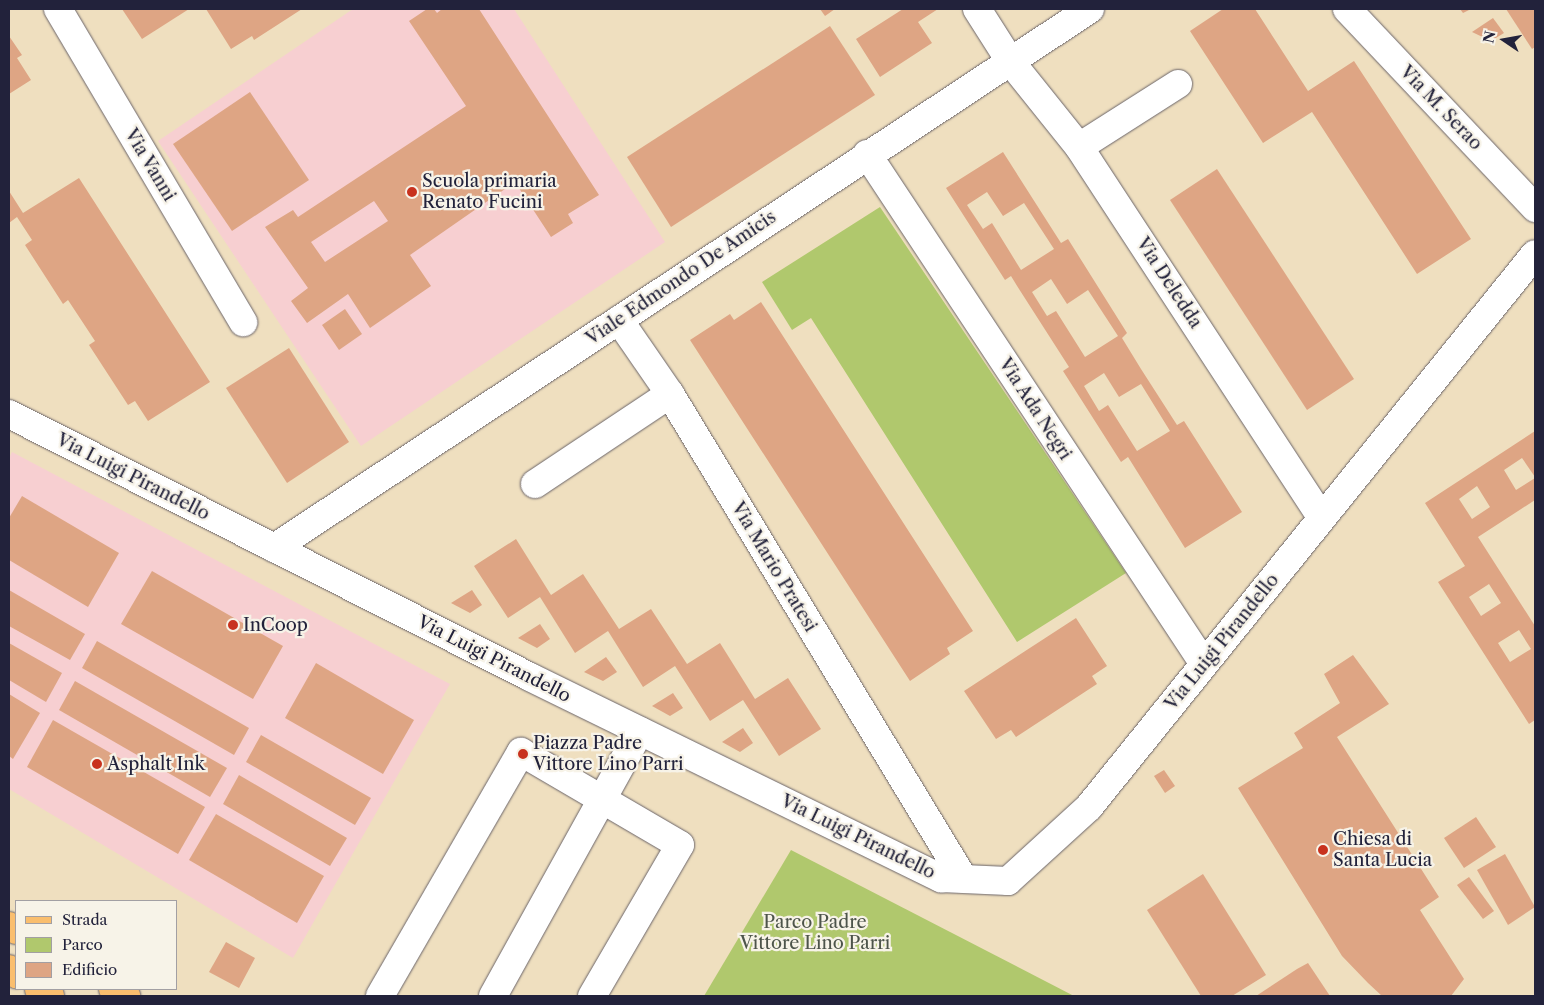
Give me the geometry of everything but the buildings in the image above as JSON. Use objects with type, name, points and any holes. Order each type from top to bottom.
[{"type":"main road","points":[[115,990],[126,996]]},
{"type":"street","name":"Via Vanni","points":[[58,9],[243,322]]},
{"type":"street","name":"Via Deledda","points":[[976,9],[1010,61],[1079,146],[1322,518]]},
{"type":"street","name":"Viale Edmondo De Amicis","points":[[274,548],[867,154],[1090,9]]},
{"type":"street","name":"Via M. Serao","points":[[1347,9],[1535,208]]},
{"type":"street","points":[[1079,146],[1178,84]]},
{"type":"street","name":"Via Ada Negri","points":[[867,154],[1204,664]]},
{"type":"street","name":"Via Luigi Pirandello","points":[[9,414],[640,731],[940,878],[1008,881],[1089,807],[1535,254]]},
{"type":"street","name":"Via Mario Pratesi","points":[[619,320],[670,394],[963,878]]},
{"type":"street","points":[[535,484],[670,394]]},
{"type":"street","points":[[493,996],[640,731]]},
{"type":"street","points":[[380,996],[521,752],[680,845],[592,996]]},
{"type":"shaded area","name":"Scuola primaria Renato Fucini","points":[[353,9],[514,9],[665,242],[361,446],[158,141]]},
{"type":"shaded area","points":[[12,452],[450,684],[293,958],[9,789],[9,458]]},
{"type":"green space","points":[[880,207],[1126,573],[1017,642],[811,318],[792,330],[762,282]]},
{"type":"green space","name":"Parco Padre Vittore Lino Parri","points":[[791,850],[1074,996],[704,996]]},
{"type":"place","name":"Scuola primaria Renato Fucini","points":[[412,192]]},
{"type":"place","name":"InCoop","points":[[233,625]]},
{"type":"place","name":"Piazza Padre Vittore Lino Parri","points":[[523,754]]},
{"type":"place","name":"Asphalt Ink","points":[[97,764]]},
{"type":"place","name":"Chiesa di Santa Lucia","points":[[1323,850]]}]
